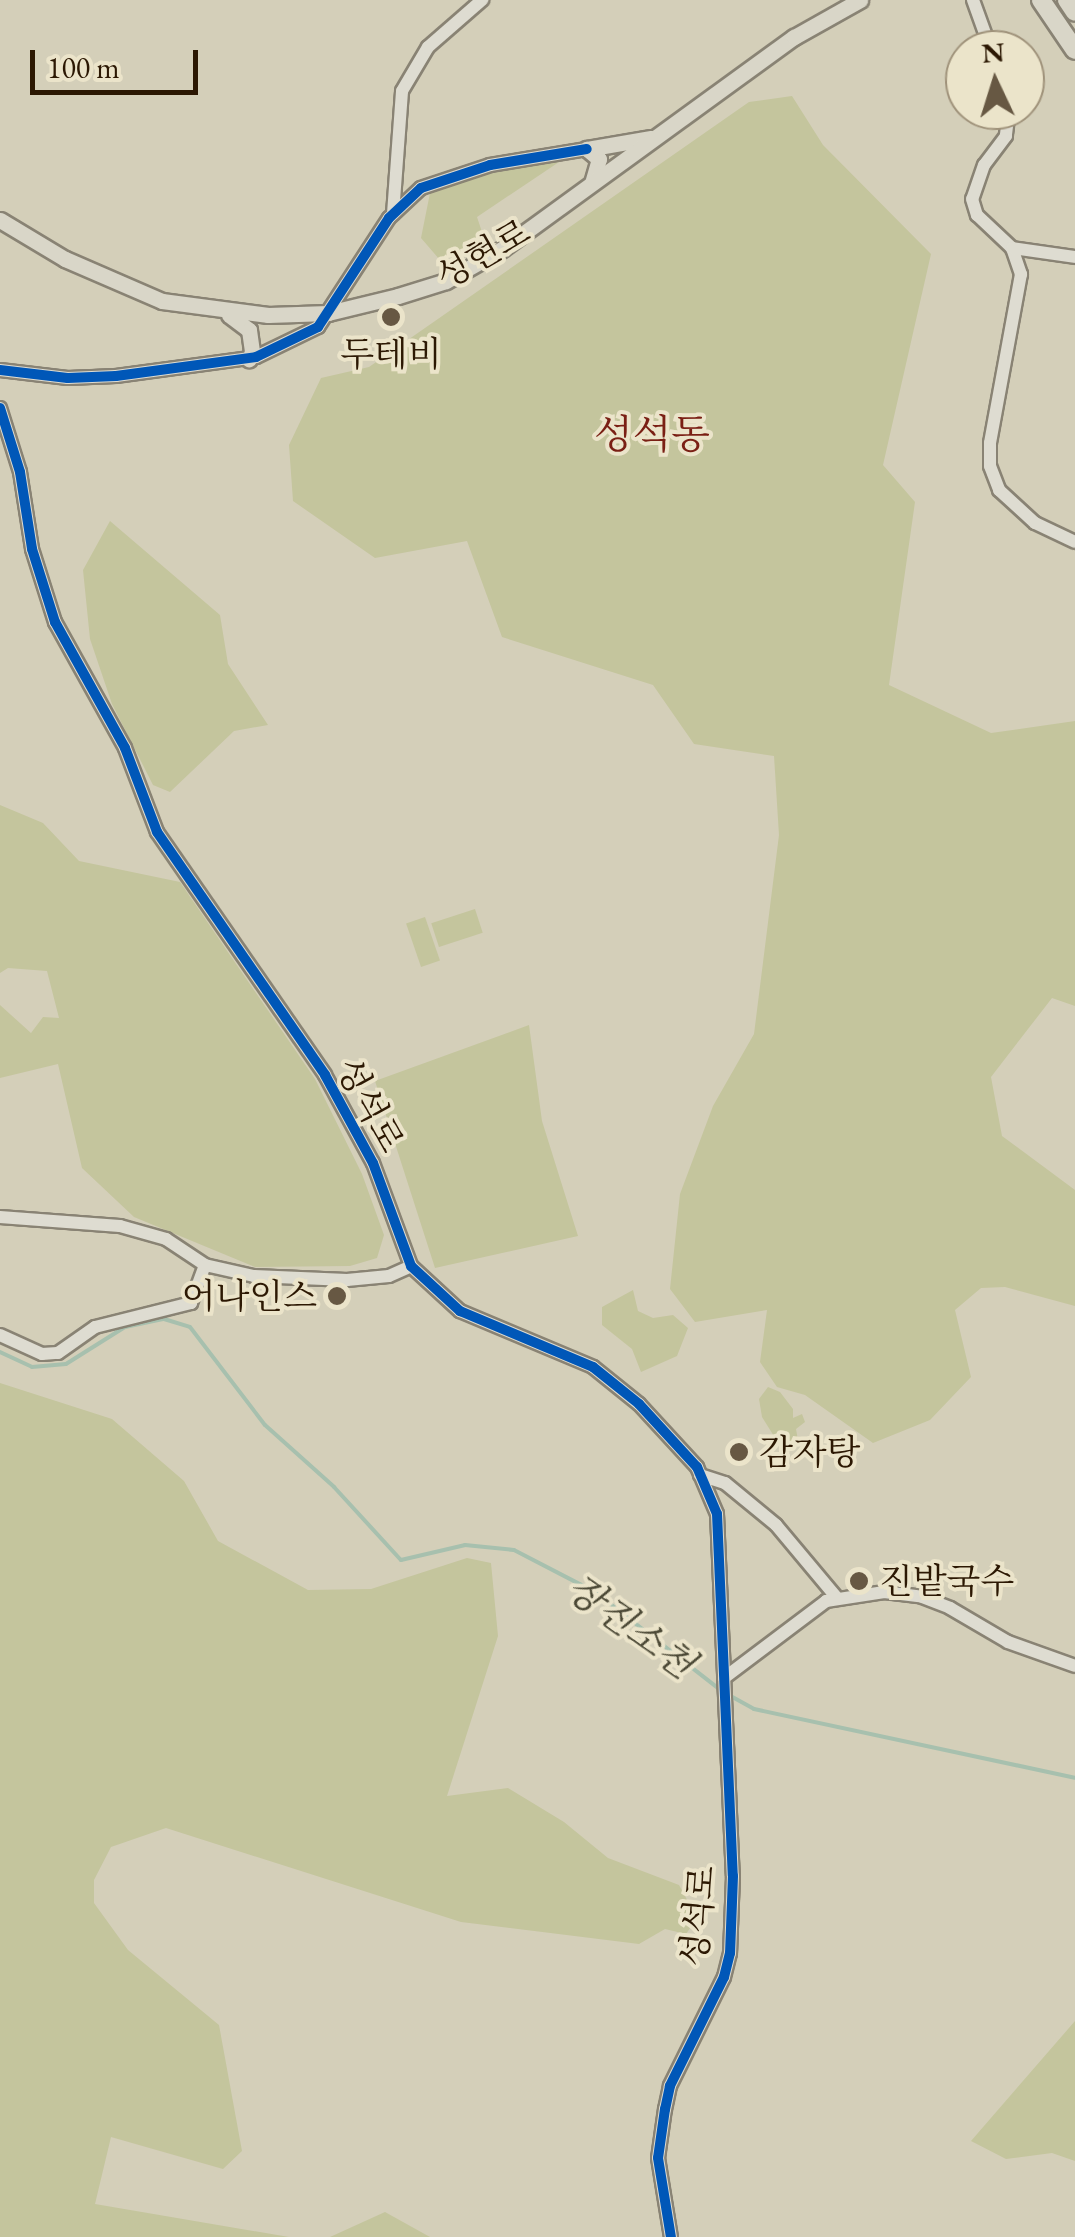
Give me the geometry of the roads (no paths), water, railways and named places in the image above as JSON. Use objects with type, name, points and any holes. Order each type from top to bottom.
[{"type":"highway","points":[[1041,0],[1075,50]]},
{"type":"highway","points":[[1067,0],[1075,12]]},
{"type":"main road","name":"성현로","points":[[0,220],[121,287],[162,301],[220,311],[328,313],[446,281],[502,249],[794,37],[860,0]]},
{"type":"main road","points":[[587,149],[660,135]]},
{"type":"main road","points":[[587,149],[599,162],[589,188]]},
{"type":"main road","points":[[220,311],[242,321],[249,330],[249,359]]},
{"type":"street","points":[[393,214],[402,91],[428,46],[482,0]]},
{"type":"street","points":[[973,0],[984,30]]},
{"type":"street","points":[[1006,130],[979,174],[972,199],[977,215],[1012,248],[1021,274],[990,443],[990,466],[999,490],[1035,523],[1075,542]]},
{"type":"street","points":[[0,370],[68,378],[116,376],[249,359],[311,334],[393,214],[410,196],[446,178],[525,158],[587,149]]},
{"type":"street","points":[[1012,248],[1075,257]]},
{"type":"street","name":"성석로","points":[[0,408],[20,472],[32,549],[55,622],[125,748],[158,832],[325,1076],[374,1163],[411,1266],[460,1311],[593,1367],[639,1404],[700,1475],[722,1537],[732,1876],[730,1953],[724,1977],[670,2086],[665,2109],[658,2158],[672,2237]]},
{"type":"street","points":[[0,1217],[120,1226],[166,1239],[205,1265],[254,1276],[346,1280],[389,1276],[411,1266]]},
{"type":"street","points":[[0,1335],[42,1354],[58,1353],[94,1327],[191,1304],[205,1265]]},
{"type":"street","points":[[700,1475],[725,1484],[776,1525],[837,1598]]},
{"type":"street","points":[[724,1681],[826,1600],[884,1592],[922,1598],[950,1608],[1008,1642],[1075,1666]]},
{"type":"waterway","name":"장진소천","points":[[0,1352],[32,1367],[66,1364],[125,1327],[164,1319],[190,1327],[265,1425],[334,1487],[401,1560],[465,1545],[514,1550],[595,1592],[719,1689]]},
{"type":"waterway","name":"장진소천","points":[[727,1694],[754,1709],[1075,1778]]},
{"type":"place","name":"두테비","points":[[391,317]]},
{"type":"place","name":"어나인스","points":[[337,1296]]},
{"type":"place","name":"감자탕","points":[[739,1452]]},
{"type":"place","name":"진밭국수","points":[[859,1581]]},
{"type":"district","name":"성석동","points":[[652,434]]}]
